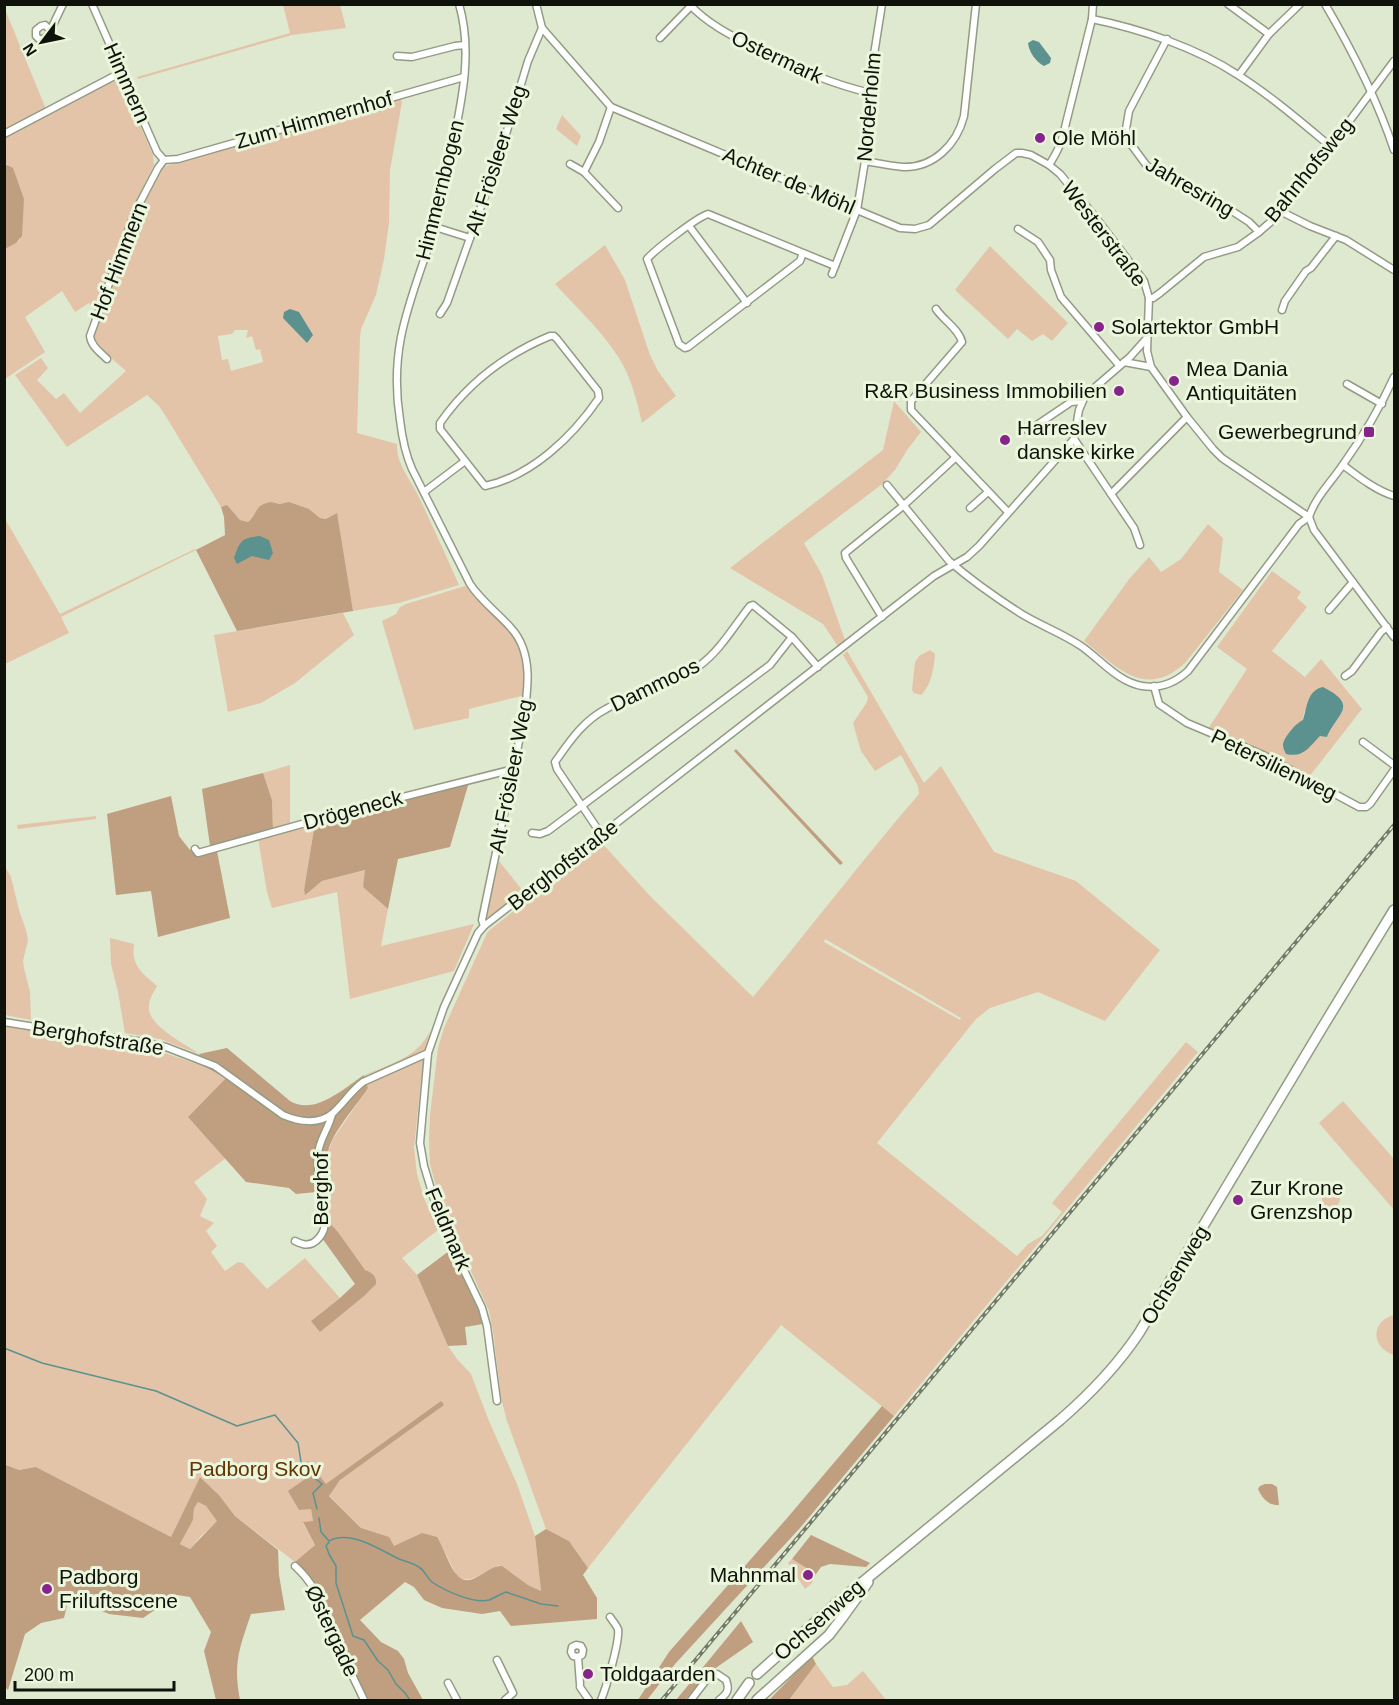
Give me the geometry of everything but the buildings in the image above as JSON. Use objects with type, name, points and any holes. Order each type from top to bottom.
[{"type":"main road","name":"Ochsenweg","points":[[761,1671],[831,1608],[1088,1396],[1121,1358],[1145,1323],[1395,910]]},
{"type":"main road","name":"Ochsenweg","points":[[757,1701],[829,1635],[874,1572]]},
{"type":"main road","points":[[737,1701],[749,1683]]},
{"type":"street","points":[[49,29],[63,4]]},
{"type":"street","name":"Himmern","points":[[92,4],[158,152],[164,160]]},
{"type":"street","name":"Himmernbogen","points":[[398,408],[396,382],[401,333],[435,228],[464,78],[464,27],[459,4]]},
{"type":"street","points":[[536,4],[542,28]]},
{"type":"street","name":"Norderholm","points":[[832,274],[856,210],[865,161],[876,36],[882,4]]},
{"type":"street","points":[[865,161],[902,167],[916,166],[941,154],[954,141],[964,116],[976,4]]},
{"type":"street","points":[[1049,165],[1065,135],[1092,19],[1093,4]]},
{"type":"street","points":[[1228,4],[1269,34]]},
{"type":"street","points":[[1239,75],[1269,34],[1300,4]]},
{"type":"street","points":[[1325,4],[1380,111],[1395,150]]},
{"type":"street","name":"Ostermark","points":[[660,38],[690,6],[712,25],[773,57],[836,85],[870,93]]},
{"type":"street","points":[[1092,19],[1167,39],[1224,66],[1290,112],[1330,146]]},
{"type":"street","name":"Achter de Möhl","points":[[542,28],[611,107],[900,228],[922,228],[933,222],[1016,153],[1030,155],[1049,165]]},
{"type":"street","name":"Alt Frösleer Weg","points":[[440,314],[447,303],[503,144],[528,61],[542,28]]},
{"type":"street","name":"Jahresring","points":[[1167,39],[1129,111],[1125,129],[1130,143],[1147,166],[1215,200],[1249,222],[1259,232]]},
{"type":"street","points":[[397,56],[412,57],[465,45]]},
{"type":"street","name":"Bahnhofsweg","points":[[1149,298],[1160,293],[1204,257],[1238,247],[1282,212],[1395,61]]},
{"type":"street","points":[[4,134],[122,72]]},
{"type":"street","name":"Zum Himmernhof","points":[[164,160],[178,159],[464,78]]},
{"type":"street","points":[[584,172],[599,142],[611,107]]},
{"type":"street","name":"Hof Himmern","points":[[107,359],[93,346],[90,336],[135,212],[164,160]]},
{"type":"street","points":[[570,164],[584,172],[618,208]]},
{"type":"street","name":"Westerstraße","points":[[1049,165],[1060,174],[1144,281],[1149,298],[1147,351],[1151,367],[1187,417],[1222,458],[1309,517],[1314,530],[1395,637]]},
{"type":"street","points":[[1282,212],[1336,236],[1395,270]]},
{"type":"street","points":[[803,253],[800,261],[747,303],[688,347],[683,348],[679,344],[647,259],[708,214],[835,266]]},
{"type":"street","points":[[689,226],[747,303]]},
{"type":"street","points":[[435,228],[470,238]]},
{"type":"street","points":[[1018,229],[1038,242],[1050,260],[1051,270],[1061,297],[1122,363],[1151,367]]},
{"type":"street","points":[[1282,310],[1285,301],[1306,271],[1311,268],[1336,236]]},
{"type":"street","points":[[936,309],[959,334],[962,342],[911,401],[911,410],[1008,512]]},
{"type":"street","points":[[554,336],[599,395],[589,413],[543,458],[505,479],[485,486],[465,461],[439,426],[448,411],[474,383],[504,359],[521,349],[554,336]]},
{"type":"street","points":[[1140,545],[1134,528],[1074,439],[1079,410],[1089,390],[1122,363],[1147,338]]},
{"type":"street","points":[[887,485],[953,565],[968,577],[1019,612],[1079,645],[1122,678],[1143,686],[1173,682],[1188,670],[1299,524],[1309,517],[1316,501],[1343,465],[1382,404],[1395,377]]},
{"type":"street","points":[[1347,384],[1382,404]]},
{"type":"street","points":[[1028,431],[1071,402],[1082,401]]},
{"type":"street","name":"Alt Frösleer Weg","points":[[398,408],[407,458],[475,593],[512,628],[519,638],[527,666],[528,692],[524,722],[482,920],[484,926]]},
{"type":"street","points":[[1111,494],[1187,417]]},
{"type":"street","name":"Berghofstraße","points":[[428,1053],[444,1007],[464,961],[484,926],[934,576],[967,557],[1074,439]]},
{"type":"street","points":[[882,617],[845,553],[903,506],[955,458]]},
{"type":"street","points":[[424,492],[465,461]]},
{"type":"street","points":[[1343,465],[1365,482],[1395,496]]},
{"type":"street","points":[[970,508],[988,492]]},
{"type":"street","points":[[1329,610],[1353,582]]},
{"type":"street","name":"Dammoos","points":[[602,834],[557,769],[555,762],[579,729],[605,709],[697,667],[713,653],[753,605],[792,637],[818,667]]},
{"type":"street","points":[[1346,676],[1387,627]]},
{"type":"street","name":"Dammoos","points":[[532,833],[540,834],[548,831],[770,665],[792,637]]},
{"type":"street","name":"Petersilienweg","points":[[1154,686],[1159,704],[1186,723],[1263,755],[1359,807],[1366,807],[1370,804],[1395,770]]},
{"type":"street","points":[[1363,742],[1395,765]]},
{"type":"street","name":"Drögeneck","points":[[195,849],[198,853],[336,814],[514,769]]},
{"type":"street","name":"Berghofstraße","points":[[4,1022],[166,1047],[215,1066],[293,1120],[306,1122],[332,1114]]},
{"type":"street","points":[[332,1114],[363,1082],[428,1053]]},
{"type":"street","name":"Feldmark","points":[[428,1053],[420,1143],[424,1166],[441,1222],[482,1308],[487,1326],[497,1401]]},
{"type":"street","name":"Berghof","points":[[295,1241],[303,1245],[310,1244],[321,1236],[324,1229],[325,1220],[317,1155],[332,1114]]},
{"type":"street","name":"Østergade","points":[[295,1566],[314,1588],[364,1701]]},
{"type":"street","points":[[601,1701],[618,1634],[610,1617]]},
{"type":"street","points":[[578,1657],[580,1686],[589,1701]]},
{"type":"street","points":[[497,1660],[513,1693],[505,1701]]},
{"type":"street","points":[[691,1701],[707,1679],[717,1674],[726,1680],[728,1686],[727,1693],[719,1701]]},
{"type":"street","points":[[448,1683],[457,1701]]},
{"type":"green space","points":[[283,5],[340,5],[346,28],[292,35],[138,79],[137,77],[290,33]]},
{"type":"green space","points":[[4,7],[46,109],[5,130],[4,130]]},
{"type":"green space","points":[[120,80],[153,155],[154,165],[130,214],[96,310],[89,303],[75,312],[62,291],[25,317],[45,352],[5,379],[5,249],[20,240],[24,199],[5,164],[5,138],[113,81]]},
{"type":"green space","points":[[400,99],[402,102],[390,170],[389,223],[384,259],[376,295],[361,329],[357,433],[397,444],[401,464],[418,495],[459,585],[399,603],[353,611],[346,570],[326,519],[320,518],[309,509],[271,502],[248,522],[240,520],[227,506],[221,507],[165,415],[147,395],[67,447],[15,375],[41,358],[48,368],[37,380],[56,399],[64,393],[80,413],[126,371],[96,345],[93,335],[136,220],[160,171],[166,166]],"holes":[[[235,330],[248,330],[246,338],[252,336],[256,350],[260,349],[263,362],[231,371],[228,359],[222,360],[218,336],[232,334]]]},
{"type":"green space","points":[[562,115],[581,136],[577,146],[556,129]]},
{"type":"green space","points":[[605,245],[625,280],[650,355],[658,371],[676,396],[642,423],[630,381],[619,358],[597,329],[555,284]]},
{"type":"green space","points":[[990,246],[1068,323],[1052,341],[1043,334],[1032,341],[1017,329],[1008,339],[955,290]]},
{"type":"green space","points":[[894,401],[921,432],[895,470],[881,485],[804,543],[822,575],[846,643],[839,648],[823,624],[730,568],[883,450]]},
{"type":"green space","points":[[4,517],[60,614],[196,550],[61,617],[69,633],[5,664]]},
{"type":"green space","points":[[1208,524],[1223,538],[1219,572],[1243,590],[1185,663],[1171,674],[1157,679],[1144,679],[1132,676],[1120,669],[1084,641],[1130,578],[1149,557],[1161,572],[1181,559]]},
{"type":"green space","points":[[1272,571],[1301,592],[1297,598],[1307,607],[1272,651],[1305,677],[1321,659],[1362,709],[1309,777],[1264,752],[1208,729],[1247,669],[1217,647]],"holes":[[[1323,687],[1332,692],[1343,704],[1327,736],[1320,736],[1302,753],[1299,722],[1303,721],[1304,712]]]},
{"type":"green space","points":[[465,586],[507,629],[518,647],[524,667],[525,695],[469,709],[469,718],[414,730],[382,621],[396,614],[400,607],[406,604]]},
{"type":"green space","points":[[343,613],[354,635],[295,683],[261,703],[228,712],[214,635]]},
{"type":"green space","points":[[930,650],[935,654],[933,671],[930,682],[921,695],[912,690],[915,662],[919,656]]},
{"type":"green space","points":[[847,651],[924,783],[941,766],[994,852],[1076,881],[1160,950],[1105,1021],[1038,992],[990,1008],[976,1019],[877,1143],[1017,1256],[1028,1244],[1042,1236],[1062,1212],[1052,1203],[1186,1042],[1198,1052],[894,1416],[781,1325],[588,1568],[569,1541],[546,1529],[507,1421],[501,1398],[489,1311],[441,1205],[430,1164],[429,1139],[438,1048],[444,1028],[487,933],[600,841],[651,897],[753,997],[919,794],[918,786],[901,755],[875,771],[861,751],[853,723],[868,697],[843,655]],"holes":[[[825,939],[961,1018],[960,1020],[824,942]]]},
{"type":"green space","points":[[290,765],[290,825],[273,830],[272,800],[263,773]]},
{"type":"green space","points":[[96,816],[96,819],[18,829],[17,825]]},
{"type":"green space","points":[[315,823],[305,894],[322,881],[366,870],[363,887],[388,909],[381,946],[474,924],[454,971],[350,999],[337,892],[272,908],[267,892],[258,838]]},
{"type":"green space","points":[[499,861],[523,891],[488,918],[485,915]]},
{"type":"green space","points":[[4,865],[11,877],[28,940],[23,961],[30,992],[31,1020],[5,1015]]},
{"type":"green space","points":[[110,938],[134,944],[136,964],[142,973],[157,986],[149,1003],[151,1016],[155,1022],[199,1054],[160,1039],[125,1033],[111,964]]},
{"type":"green space","points":[[4,1026],[147,1047],[203,1066],[226,1078],[188,1117],[226,1158],[194,1182],[207,1199],[200,1216],[214,1223],[206,1231],[217,1246],[211,1252],[225,1271],[238,1262],[243,1263],[267,1289],[305,1258],[340,1298],[312,1320],[364,1296],[365,1271],[328,1221],[326,1171],[333,1139],[368,1088],[365,1075],[410,1054],[418,1048],[430,1031],[423,1062],[414,1148],[417,1174],[424,1198],[438,1230],[402,1258],[417,1275],[448,1346],[471,1374],[517,1484],[535,1536],[541,1591],[499,1565],[471,1579],[461,1579],[456,1574],[439,1541],[422,1533],[394,1547],[373,1532],[361,1528],[329,1495],[340,1480],[326,1484],[308,1461],[304,1463],[311,1475],[313,1522],[303,1523],[315,1545],[295,1562],[235,1516],[219,1495],[200,1477],[171,1537],[36,1467],[19,1470],[5,1464]]},
{"type":"green space","points":[[1343,1101],[1394,1159],[1394,1210],[1319,1123]]},
{"type":"green space","points":[[1331,1190],[1337,1193],[1340,1199],[1337,1205],[1331,1208],[1325,1205],[1322,1199],[1325,1193]]},
{"type":"green space","points":[[1394,1315],[1394,1355],[1381,1347],[1376,1335],[1381,1323]]},
{"type":"green space","points":[[198,1502],[206,1506],[218,1521],[190,1549],[180,1544],[193,1520],[194,1507]]},
{"type":"green space","points":[[792,1559],[816,1574],[812,1583],[805,1589],[788,1563]]},
{"type":"green space","points":[[816,1664],[833,1687],[847,1685],[863,1671],[886,1700],[789,1700]]},
{"type":"shaded area","points":[[5,164],[13,168],[24,199],[22,236],[16,243],[5,249]]},
{"type":"shaded area","points":[[271,502],[280,504],[289,502],[309,509],[320,518],[326,519],[337,513],[353,611],[237,631],[196,550],[225,535],[221,507],[227,505],[240,520],[248,522],[259,507]]},
{"type":"shaded area","points":[[736,749],[843,863],[840,865],[734,751]]},
{"type":"shaded area","points":[[263,773],[272,800],[273,830],[216,846],[230,918],[158,937],[151,891],[116,895],[107,814],[171,796],[179,836],[190,850],[210,846],[202,789]]},
{"type":"shaded area","points":[[469,782],[450,847],[398,859],[388,909],[363,887],[365,870],[322,881],[305,895],[315,823]]},
{"type":"shaded area","points":[[227,1048],[290,1101],[300,1105],[319,1103],[364,1075],[368,1088],[341,1125],[329,1148],[327,1191],[296,1194],[289,1188],[246,1182],[188,1117],[226,1078],[203,1066],[199,1054]]},
{"type":"shaded area","points":[[328,1221],[365,1270],[375,1277],[376,1284],[320,1332],[311,1321],[355,1284],[322,1238]]},
{"type":"shaded area","points":[[449,1251],[475,1299],[483,1324],[465,1327],[467,1345],[448,1346],[417,1275]]},
{"type":"shaded area","points":[[441,1401],[444,1405],[340,1480],[329,1496],[361,1528],[389,1537],[394,1546],[422,1533],[437,1537],[452,1568],[463,1580],[474,1578],[497,1566],[502,1566],[528,1585],[541,1591],[535,1536],[546,1529],[569,1541],[588,1568],[583,1575],[597,1598],[597,1619],[511,1626],[500,1611],[482,1614],[442,1608],[424,1600],[414,1587],[405,1582],[360,1620],[381,1642],[398,1651],[423,1700],[367,1700],[334,1634],[315,1587],[295,1562],[315,1545],[303,1522],[313,1521],[311,1509],[299,1510],[288,1491],[311,1475],[303,1463],[308,1461],[326,1484]]},
{"type":"shaded area","points":[[882,1406],[894,1416],[800,1528],[675,1664],[647,1700],[638,1700],[669,1652]]},
{"type":"shaded area","name":"Padborg Skov","points":[[4,1464],[19,1470],[36,1467],[171,1537],[200,1477],[219,1495],[235,1516],[278,1550],[279,1575],[285,1610],[251,1614],[238,1657],[237,1676],[240,1700],[216,1700],[204,1651],[211,1632],[190,1597],[177,1595],[143,1618],[109,1614],[69,1597],[64,1618],[41,1623],[25,1634],[8,1690],[5,1687]],"holes":[[[198,1502],[206,1506],[217,1521],[190,1549],[180,1544],[193,1520],[194,1508]]]},
{"type":"shaded area","points":[[1265,1484],[1277,1487],[1279,1505],[1266,1501],[1258,1489]]},
{"type":"shaded area","points":[[811,1535],[870,1563],[866,1567],[830,1564],[821,1567],[816,1574],[792,1559]]},
{"type":"shaded area","points":[[741,1621],[753,1642],[707,1674],[685,1700],[676,1700]]},
{"type":"shaded area","points":[[812,1656],[816,1664],[789,1700],[769,1700]]},
{"type":"water","points":[[1033,40],[1039,42],[1051,58],[1050,63],[1044,66],[1033,56],[1028,43]]},
{"type":"water","points":[[290,309],[299,312],[313,335],[307,343],[283,318],[284,312]]},
{"type":"water","points":[[260,536],[269,540],[273,553],[269,560],[252,556],[237,564],[234,558],[242,541]]},
{"type":"water","points":[[1323,687],[1341,699],[1343,710],[1340,716],[1327,737],[1320,736],[1302,753],[1286,754],[1283,744],[1286,737],[1303,720],[1311,696]]},
{"type":"waterway","points":[[4,1348],[42,1363],[156,1391],[237,1426],[275,1415],[298,1443],[302,1468],[322,1484],[313,1493],[317,1509]]},
{"type":"waterway","points":[[319,1518],[321,1532],[329,1541],[346,1537],[365,1542],[413,1564],[432,1582],[460,1596],[483,1601],[506,1592],[541,1604],[558,1606]]},
{"type":"waterway","points":[[329,1542],[326,1546],[336,1566],[336,1583],[353,1636],[364,1640],[410,1700]]},
{"type":"railway","points":[[662,1700],[1394,825]]},
{"type":"place","name":"Ole Möhl","points":[[1040,138]]},
{"type":"place","name":"Solartektor GmbH","points":[[1099,327]]},
{"type":"place","name":"Mea Dania Antiquitäten","points":[[1174,381]]},
{"type":"place","name":"R&R Business Immobilien","points":[[1119,391]]},
{"type":"place","name":"Gewerbegrund","points":[[1369,432]]},
{"type":"place","name":"Harreslev danske kirke","points":[[1005,440]]},
{"type":"place","name":"Zur Krone Grenzshop","points":[[1238,1200]]},
{"type":"place","name":"Mahnmal","points":[[808,1575]]},
{"type":"place","name":"Padborg Friluftsscene","points":[[47,1589]]},
{"type":"place","name":"Toldgaarden","points":[[588,1674]]}]
